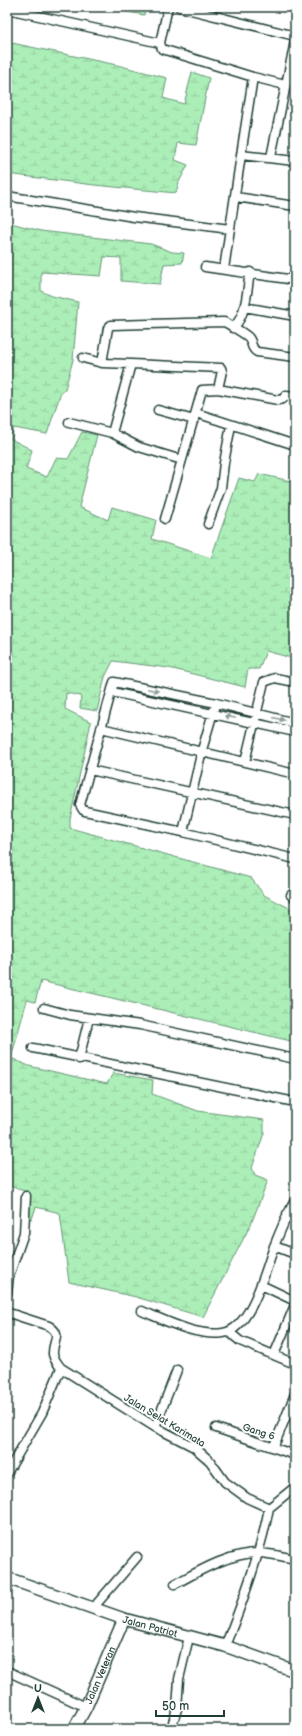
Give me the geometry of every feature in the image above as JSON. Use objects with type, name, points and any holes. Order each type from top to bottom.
[{"type":"street","points":[[168,7],[160,43],[161,48],[165,51],[285,85]]},
{"type":"street","points":[[179,7],[295,36]]},
{"type":"street","points":[[7,8],[160,43]]},
{"type":"street","points":[[271,157],[295,41]]},
{"type":"street","points":[[224,269],[253,77]]},
{"type":"street","points":[[241,155],[271,157],[295,161]]},
{"type":"street","points":[[7,196],[230,229]]},
{"type":"street","points":[[236,197],[295,206]]},
{"type":"street","points":[[205,267],[250,272],[295,280]]},
{"type":"street","points":[[233,328],[238,322],[244,307],[250,272]]},
{"type":"street","points":[[244,307],[295,316]]},
{"type":"street","points":[[102,363],[108,328],[110,325],[224,322],[228,323],[249,338],[252,348],[257,352],[295,357]]},
{"type":"street","points":[[83,358],[102,363],[221,368],[222,371],[218,389]]},
{"type":"street","points":[[112,433],[130,364]]},
{"type":"street","points":[[165,519],[195,417],[201,391],[218,389],[278,400],[283,399],[286,395],[295,396]]},
{"type":"street","points":[[158,410],[232,425],[295,445]]},
{"type":"street","points":[[69,422],[112,433],[139,447],[182,460]]},
{"type":"street","points":[[208,524],[221,488],[224,463],[232,425]]},
{"type":"street","points":[[245,762],[265,681],[275,678],[295,682]]},
{"type":"street","points":[[295,723],[216,703],[114,682],[80,805],[83,810],[295,859]]},
{"type":"street","points":[[112,692],[295,732]]},
{"type":"street","points":[[183,832],[202,750],[216,703]]},
{"type":"street","points":[[101,728],[202,750],[295,774]]},
{"type":"street","points":[[90,770],[295,815]]},
{"type":"street","points":[[44,1008],[89,1018],[140,1025],[295,1059]]},
{"type":"street","points":[[79,1059],[89,1018]]},
{"type":"street","points":[[33,1048],[79,1059],[295,1102]]},
{"type":"street","points":[[7,1294],[8,1276],[24,1233],[26,1196]]},
{"type":"street","points":[[142,1310],[174,1324],[208,1333],[229,1332],[236,1328],[248,1312],[261,1285],[274,1246],[291,1216],[295,1200]]},
{"type":"street","points":[[274,1246],[295,1254]]},
{"type":"street","points":[[261,1285],[295,1301]]},
{"type":"street","points":[[274,1355],[295,1305]]},
{"type":"street","points":[[7,1311],[54,1329],[56,1336],[53,1355],[54,1359],[61,1368],[42,1413],[7,1473]]},
{"type":"street","points":[[229,1332],[240,1342],[295,1364]]},
{"type":"street","name":"Jalan Selat Karimata","points":[[61,1368],[155,1427],[194,1447],[210,1461],[226,1482],[247,1498],[269,1508]]},
{"type":"street","points":[[155,1427],[177,1370]]},
{"type":"street","points":[[274,1446],[295,1394]]},
{"type":"street","name":"Gang 6","points":[[216,1428],[274,1446],[295,1455]]},
{"type":"street","points":[[225,1646],[240,1609],[258,1553],[269,1508],[295,1487]]},
{"type":"street","points":[[175,1584],[208,1566],[229,1558],[258,1553],[295,1559]]},
{"type":"street","points":[[94,1607],[137,1557]]},
{"type":"street","name":"Jalan Patriot","points":[[7,1578],[94,1607],[124,1619],[225,1646],[295,1671]]},
{"type":"street","name":"Jalan Veteran","points":[[74,1729],[86,1707],[124,1619]]},
{"type":"street","points":[[171,1729],[176,1709],[179,1679],[189,1637]]},
{"type":"street","points":[[7,1671],[86,1707]]},
{"type":"green space","points":[[100,7],[146,7],[144,15]]},
{"type":"green space","points":[[7,42],[117,65],[167,78],[163,98],[184,104],[192,72],[209,78],[196,145],[178,143],[175,160],[188,165],[179,182],[176,193],[94,185],[7,174]]},
{"type":"green space","points":[[7,222],[41,231],[151,244],[172,252],[184,253],[182,263],[164,264],[160,284],[121,281],[121,258],[104,257],[101,276],[41,272],[41,291],[52,296],[78,302],[73,360],[65,389],[61,392],[47,434],[14,428],[11,439],[32,450],[26,469],[47,477],[56,458],[68,459],[82,432],[97,435],[79,507],[108,520],[112,507],[156,520],[152,539],[211,558],[239,478],[255,482],[259,474],[295,482],[295,659],[266,651],[259,669],[248,669],[245,687],[169,668],[113,661],[105,677],[97,711],[80,708],[81,696],[66,693],[65,709],[91,722],[70,819],[70,828],[251,878],[264,895],[295,911],[295,1042],[41,981],[35,1002],[27,1000],[11,1058],[29,1066],[107,1084],[113,1073],[153,1080],[152,1094],[198,1111],[264,1120],[264,1133],[252,1168],[255,1175],[268,1180],[251,1224],[203,1317],[136,1297],[69,1282],[60,1213],[36,1207],[32,1219],[28,1218],[30,1193],[7,1185]]}]
